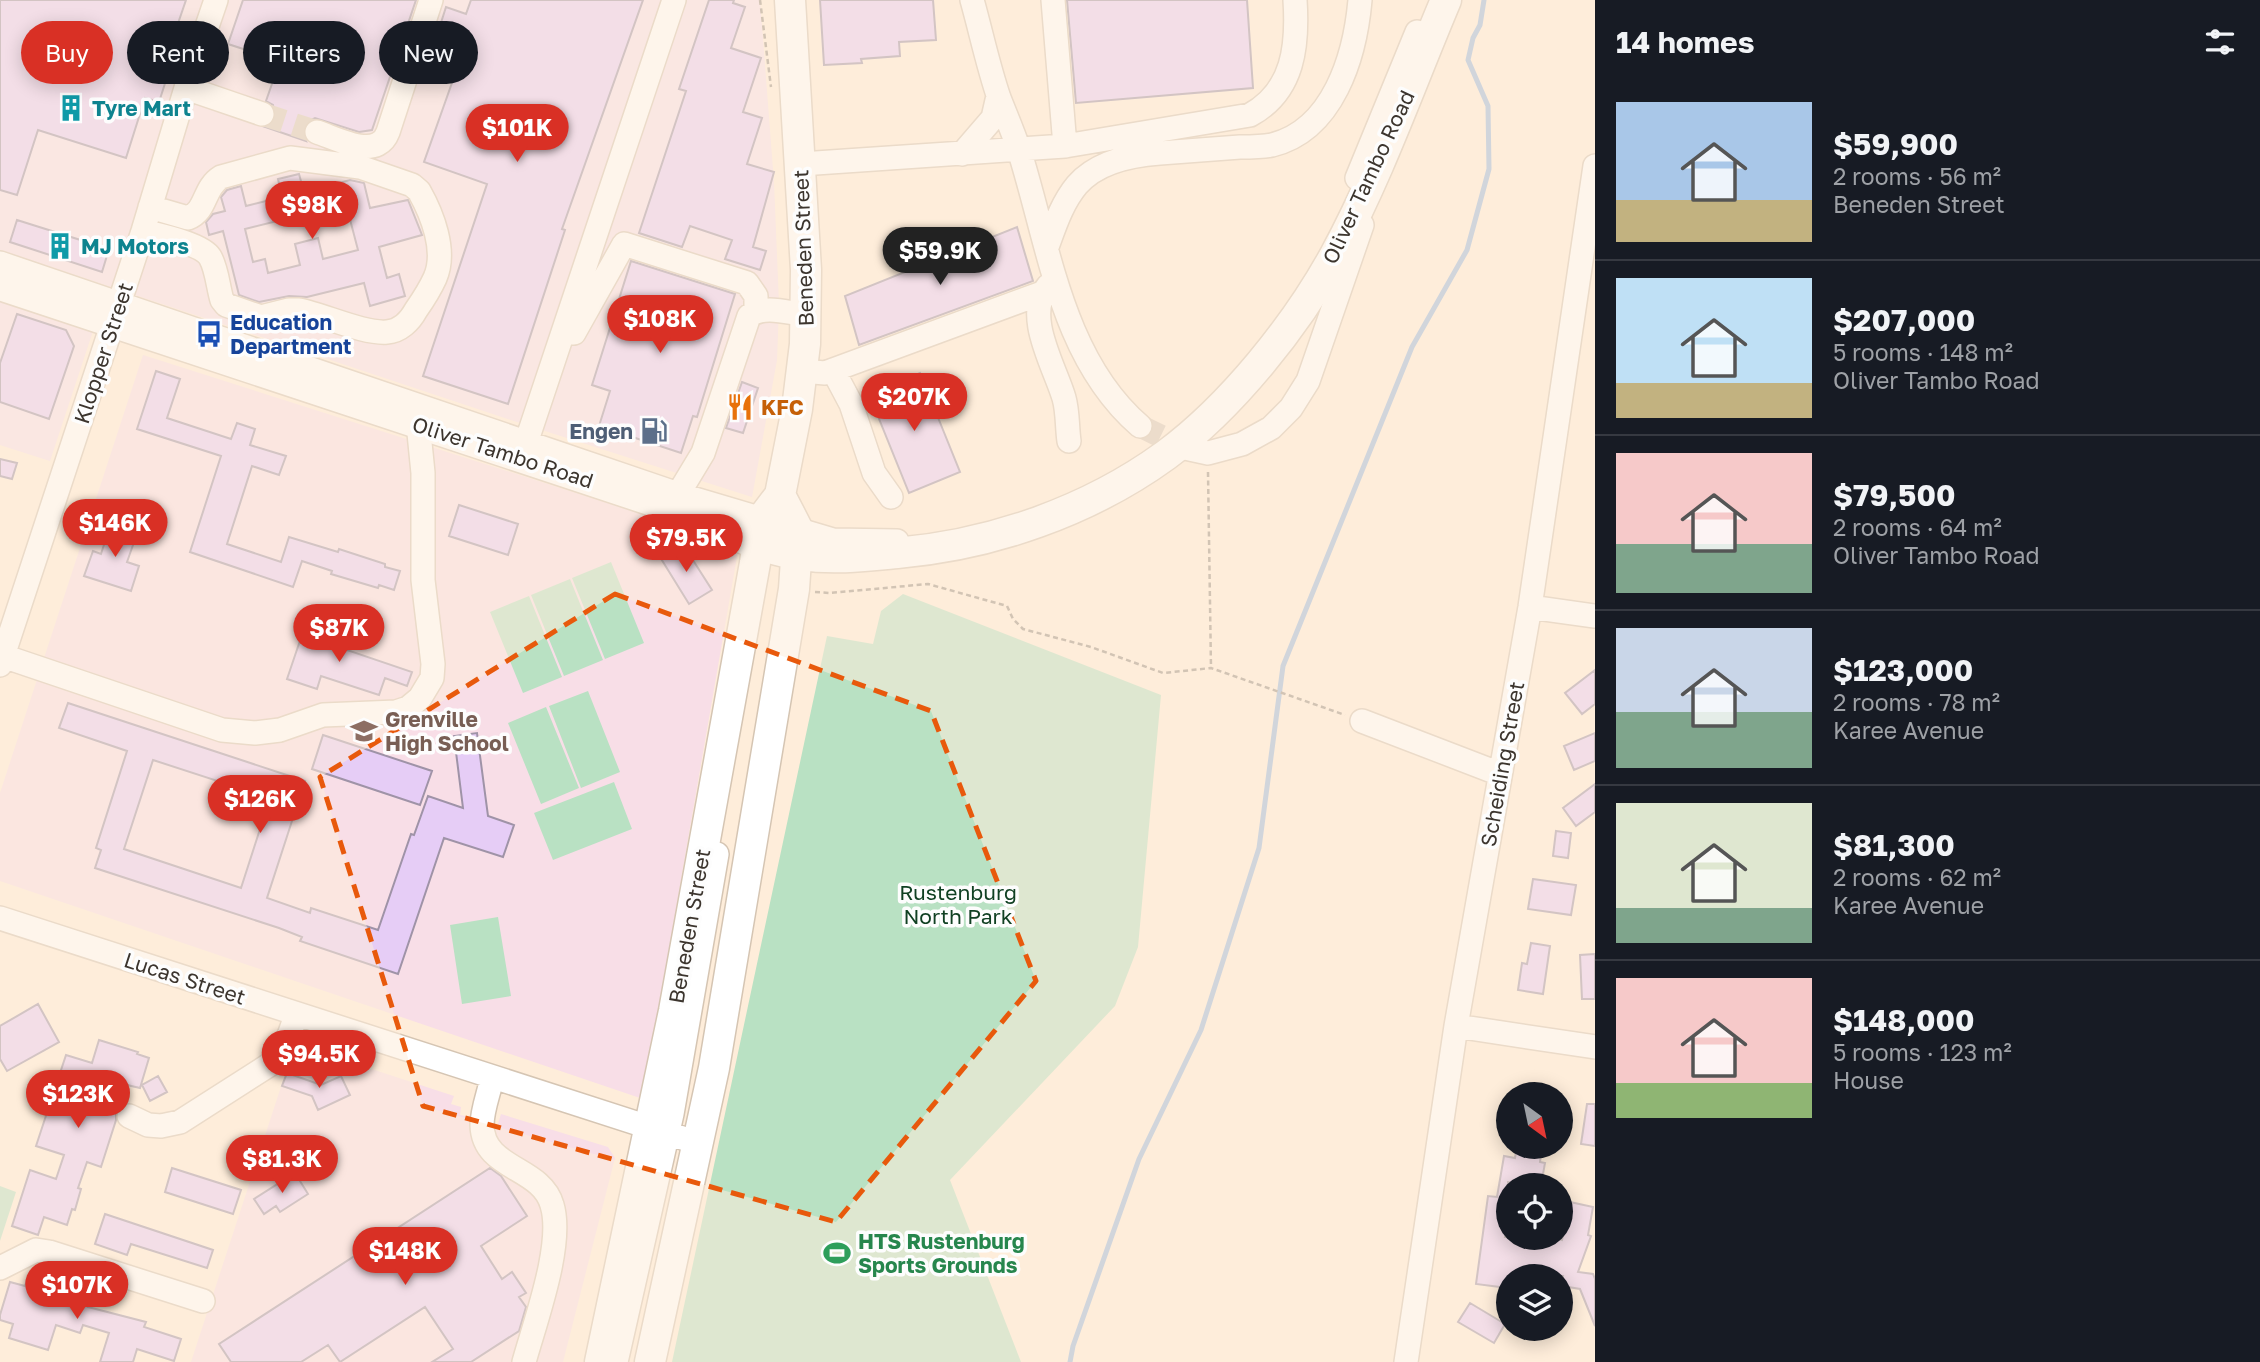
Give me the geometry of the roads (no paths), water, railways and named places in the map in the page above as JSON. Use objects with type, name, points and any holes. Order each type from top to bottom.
[{"type":"main road","name":"Beneden Street","points":[[600,1362],[658,1131],[712,800],[776,530],[802,371],[807,315],[790,0]]},
{"type":"main road","name":"Oliver Tambo Road","points":[[0,285],[116,312],[418,423],[523,450],[674,501],[776,530],[838,557],[936,550],[987,539],[1049,517],[1110,489],[1167,454],[1208,418],[1264,361],[1334,257],[1366,190],[1418,67],[1441,1]]},
{"type":"main road","name":"Beneden Street","points":[[650,1362],[714,1068],[794,589],[776,530]]},
{"type":"street","name":"Klopper Street","points":[[2,654],[143,230],[216,0]]},
{"type":"street","points":[[317,132],[356,145],[382,144],[431,0]]},
{"type":"street","points":[[0,263],[116,312],[523,450],[674,0]]},
{"type":"street","points":[[972,0],[998,96],[1019,151],[1047,247],[1049,286],[1111,397],[1140,426]]},
{"type":"street","points":[[1053,0],[1065,146]]},
{"type":"street","points":[[800,164],[1065,146],[1250,115],[1263,108],[1283,85],[1290,66],[1294,41],[1294,0]]},
{"type":"street","points":[[1047,247],[1059,213],[1078,184],[1107,164],[1141,154],[1271,145],[1303,132],[1326,108],[1340,80],[1354,41],[1360,0]]},
{"type":"street","points":[[776,530],[833,540],[879,542],[941,537],[986,527],[1052,501],[1102,480],[1152,451],[1248,364],[1294,299],[1323,250],[1441,1]]},
{"type":"street","points":[[1196,451],[1242,444],[1271,428],[1291,408],[1308,381],[1418,67]]},
{"type":"street","points":[[186,89],[262,114]]},
{"type":"street","points":[[962,154],[993,118],[998,96]]},
{"type":"street","points":[[143,230],[207,253],[226,305],[261,317],[299,310],[373,331],[389,332],[401,328],[414,315],[437,275],[440,256],[438,244],[419,191],[412,185],[360,167],[290,158],[279,160],[221,177],[213,182],[201,210],[187,218],[150,207]]},
{"type":"street","name":"Scheiding Street","points":[[1406,1362],[1456,1026],[1530,607],[1595,173]]},
{"type":"street","points":[[548,378],[624,244],[747,283],[756,296],[756,311]]},
{"type":"street","points":[[802,371],[825,373],[1049,286]]},
{"type":"street","points":[[1049,286],[1038,310],[1041,330],[1065,401],[1069,442]]},
{"type":"street","points":[[674,501],[703,453],[748,316],[765,309],[807,315]]},
{"type":"street","points":[[833,370],[851,404],[874,473],[891,497]]},
{"type":"street","points":[[2,654],[222,730],[255,733],[280,730],[323,715],[383,713],[408,708],[420,698],[432,678],[433,664],[433,645],[423,580],[423,473],[418,423]]},
{"type":"street","points":[[1530,607],[1595,616]]},
{"type":"street","points":[[1362,721],[1500,774]]},
{"type":"street","name":"Lucas Street","points":[[0,918],[698,1143]]},
{"type":"street","points":[[129,1115],[148,1125],[180,1122],[269,1065],[281,1054],[288,1042],[296,1014]]},
{"type":"street","points":[[1456,1026],[1595,1048]]},
{"type":"street","points":[[492,1078],[482,1122],[486,1143],[506,1164],[538,1182],[545,1189],[553,1206],[555,1229],[552,1256],[524,1362]]},
{"type":"street","points":[[617,1362],[658,1131]]},
{"type":"street","points":[[0,1268],[36,1250],[50,1252],[203,1301]]},
{"type":"waterway","points":[[1070,1362],[1073,1346],[1139,1159],[1201,1030],[1259,848],[1283,666],[1412,347],[1467,250],[1489,169],[1488,106],[1468,60],[1473,38],[1480,25],[1484,0]]},
{"type":"tunnel","points":[[262,114],[317,132]]},
{"type":"tunnel","points":[[1140,426],[1185,448]]},
{"type":"place","name":"Tyre Mart","points":[[71,108]]},
{"type":"place","name":"MJ Motors","points":[[60,246]]},
{"type":"place","name":"Education Department","points":[[209,334]]},
{"type":"place","name":"KFC","points":[[740,407]]},
{"type":"place","name":"Engen","points":[[654,431]]},
{"type":"place","name":"Grenville High School","points":[[364,731]]},
{"type":"place","name":"HTS Rustenburg Sports Grounds","points":[[837,1253]]},
{"type":"park label","name":"Rustenburg North Park","points":[[958,904]]}]
